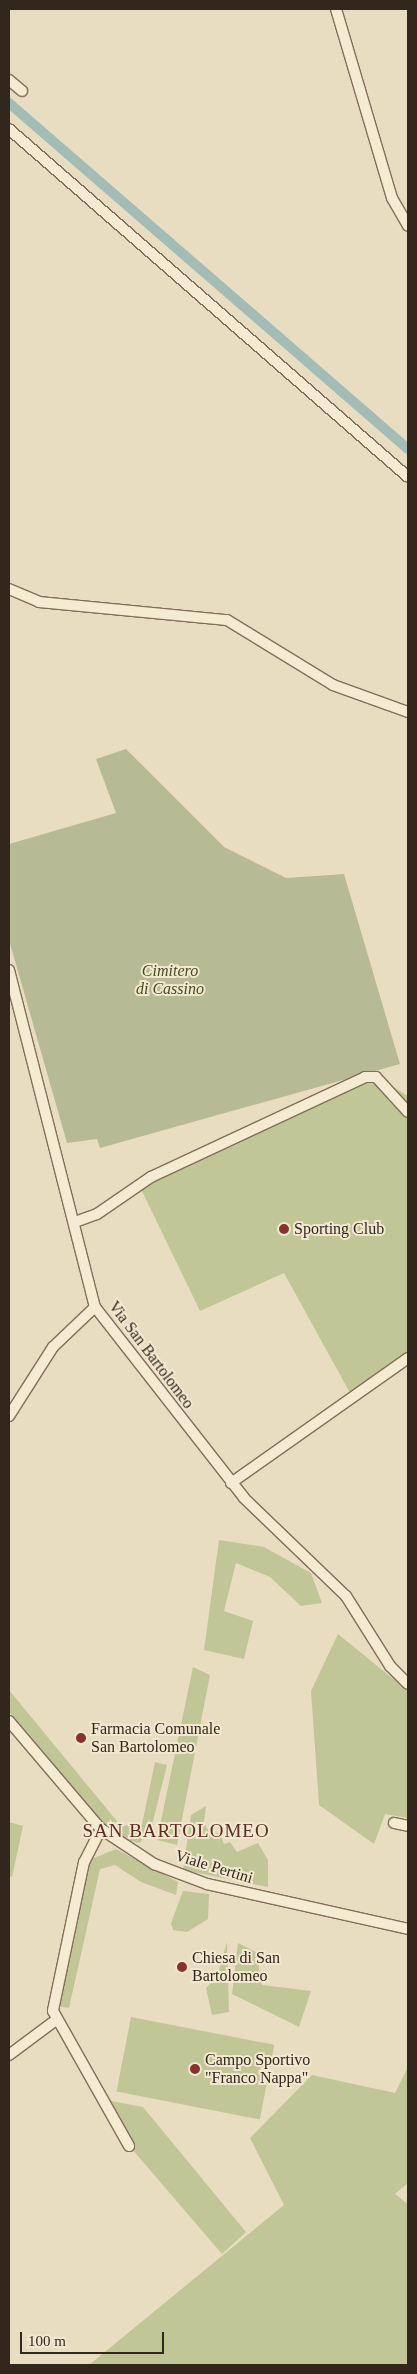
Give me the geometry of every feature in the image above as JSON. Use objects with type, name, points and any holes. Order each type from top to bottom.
[{"type":"street","points":[[336,9],[392,198],[408,226]]},
{"type":"street","points":[[9,80],[22,91]]},
{"type":"street","points":[[9,129],[408,477]]},
{"type":"street","points":[[9,589],[39,602],[227,620],[333,685],[408,712]]},
{"type":"street","name":"Via San Bartolomeo","points":[[9,970],[75,1222],[82,1267],[95,1307],[231,1483],[346,1596],[390,1666],[408,1684]]},
{"type":"street","points":[[75,1222],[97,1214],[151,1176],[365,1077],[376,1077],[408,1112]]},
{"type":"street","points":[[9,1416],[53,1347],[95,1307]]},
{"type":"street","points":[[231,1483],[408,1358]]},
{"type":"street","name":"Viale Pertini","points":[[9,1721],[101,1829],[154,1864],[207,1884],[408,1929]]},
{"type":"street","points":[[394,1823],[408,1826]]},
{"type":"street","points":[[101,1829],[84,1862],[53,2011],[56,2020],[96,2080],[107,2111],[130,2146]]},
{"type":"street","points":[[9,2055],[56,2020]]},
{"type":"green space","name":"Cimitero di Cassino","points":[[126,749],[224,847],[286,878],[344,874],[400,1064],[100,1148],[97,1139],[67,1143],[9,940],[9,844],[116,813],[96,759]]},
{"type":"green space","name":"Sporting Club","points":[[376,1077],[408,1096],[408,1364],[355,1402],[284,1273],[200,1311],[139,1185]]},
{"type":"green space","points":[[219,1540],[264,1547],[311,1573],[322,1603],[301,1606],[270,1577],[236,1563],[224,1611],[253,1621],[244,1659],[204,1650]]},
{"type":"green space","points":[[338,1634],[408,1691],[408,1818],[385,1814],[374,1844],[319,1805],[311,1691]]},
{"type":"green space","points":[[193,1667],[210,1675],[177,1845],[157,1840]]},
{"type":"green space","points":[[9,1690],[121,1826],[142,1824],[155,1762],[167,1765],[152,1825],[140,1843],[120,1839],[99,1819],[9,1712]]},
{"type":"green space","points":[[206,1806],[204,1822],[210,1834],[220,1833],[224,1844],[230,1842],[237,1852],[258,1843],[268,1860],[268,1887],[183,1870],[191,1815]]},
{"type":"green space","points":[[9,1822],[23,1826],[12,1877],[9,1876]]},
{"type":"green space","points":[[116,1849],[178,1882],[176,1895],[141,1882],[115,1865],[100,1869],[69,2008],[57,2006],[89,1860]]},
{"type":"green space","points":[[183,1891],[209,1894],[208,1919],[187,1932],[173,1930],[171,1923]]},
{"type":"green space","points":[[227,1942],[229,2012],[212,2015],[206,1988],[217,1977]]},
{"type":"green space","points":[[238,1943],[256,1952],[262,1985],[311,1991],[299,2027],[232,1994]]},
{"type":"green space","name":"Campo Sportivo \"Franco Nappa\"","points":[[131,2017],[274,2045],[260,2119],[116,2092]]},
{"type":"green space","points":[[408,2067],[408,2183],[395,2194],[408,2204],[408,2365],[89,2365],[284,2205],[250,2138],[312,2075],[395,2093]]},
{"type":"green space","points":[[111,2101],[143,2107],[246,2232],[222,2254],[132,2149]]},
{"type":"waterway","points":[[9,103],[408,449]]},
{"type":"place","name":"Sporting Club","points":[[284,1229]]},
{"type":"place","name":"Farmacia Comunale San Bartolomeo","points":[[81,1738]]},
{"type":"place","name":"Chiesa di San Bartolomeo","points":[[182,1967]]},
{"type":"place","name":"Campo Sportivo \"Franco Nappa\"","points":[[195,2069]]},
{"type":"district","name":"SAN BARTOLOMEO","points":[[176,1831]]}]
